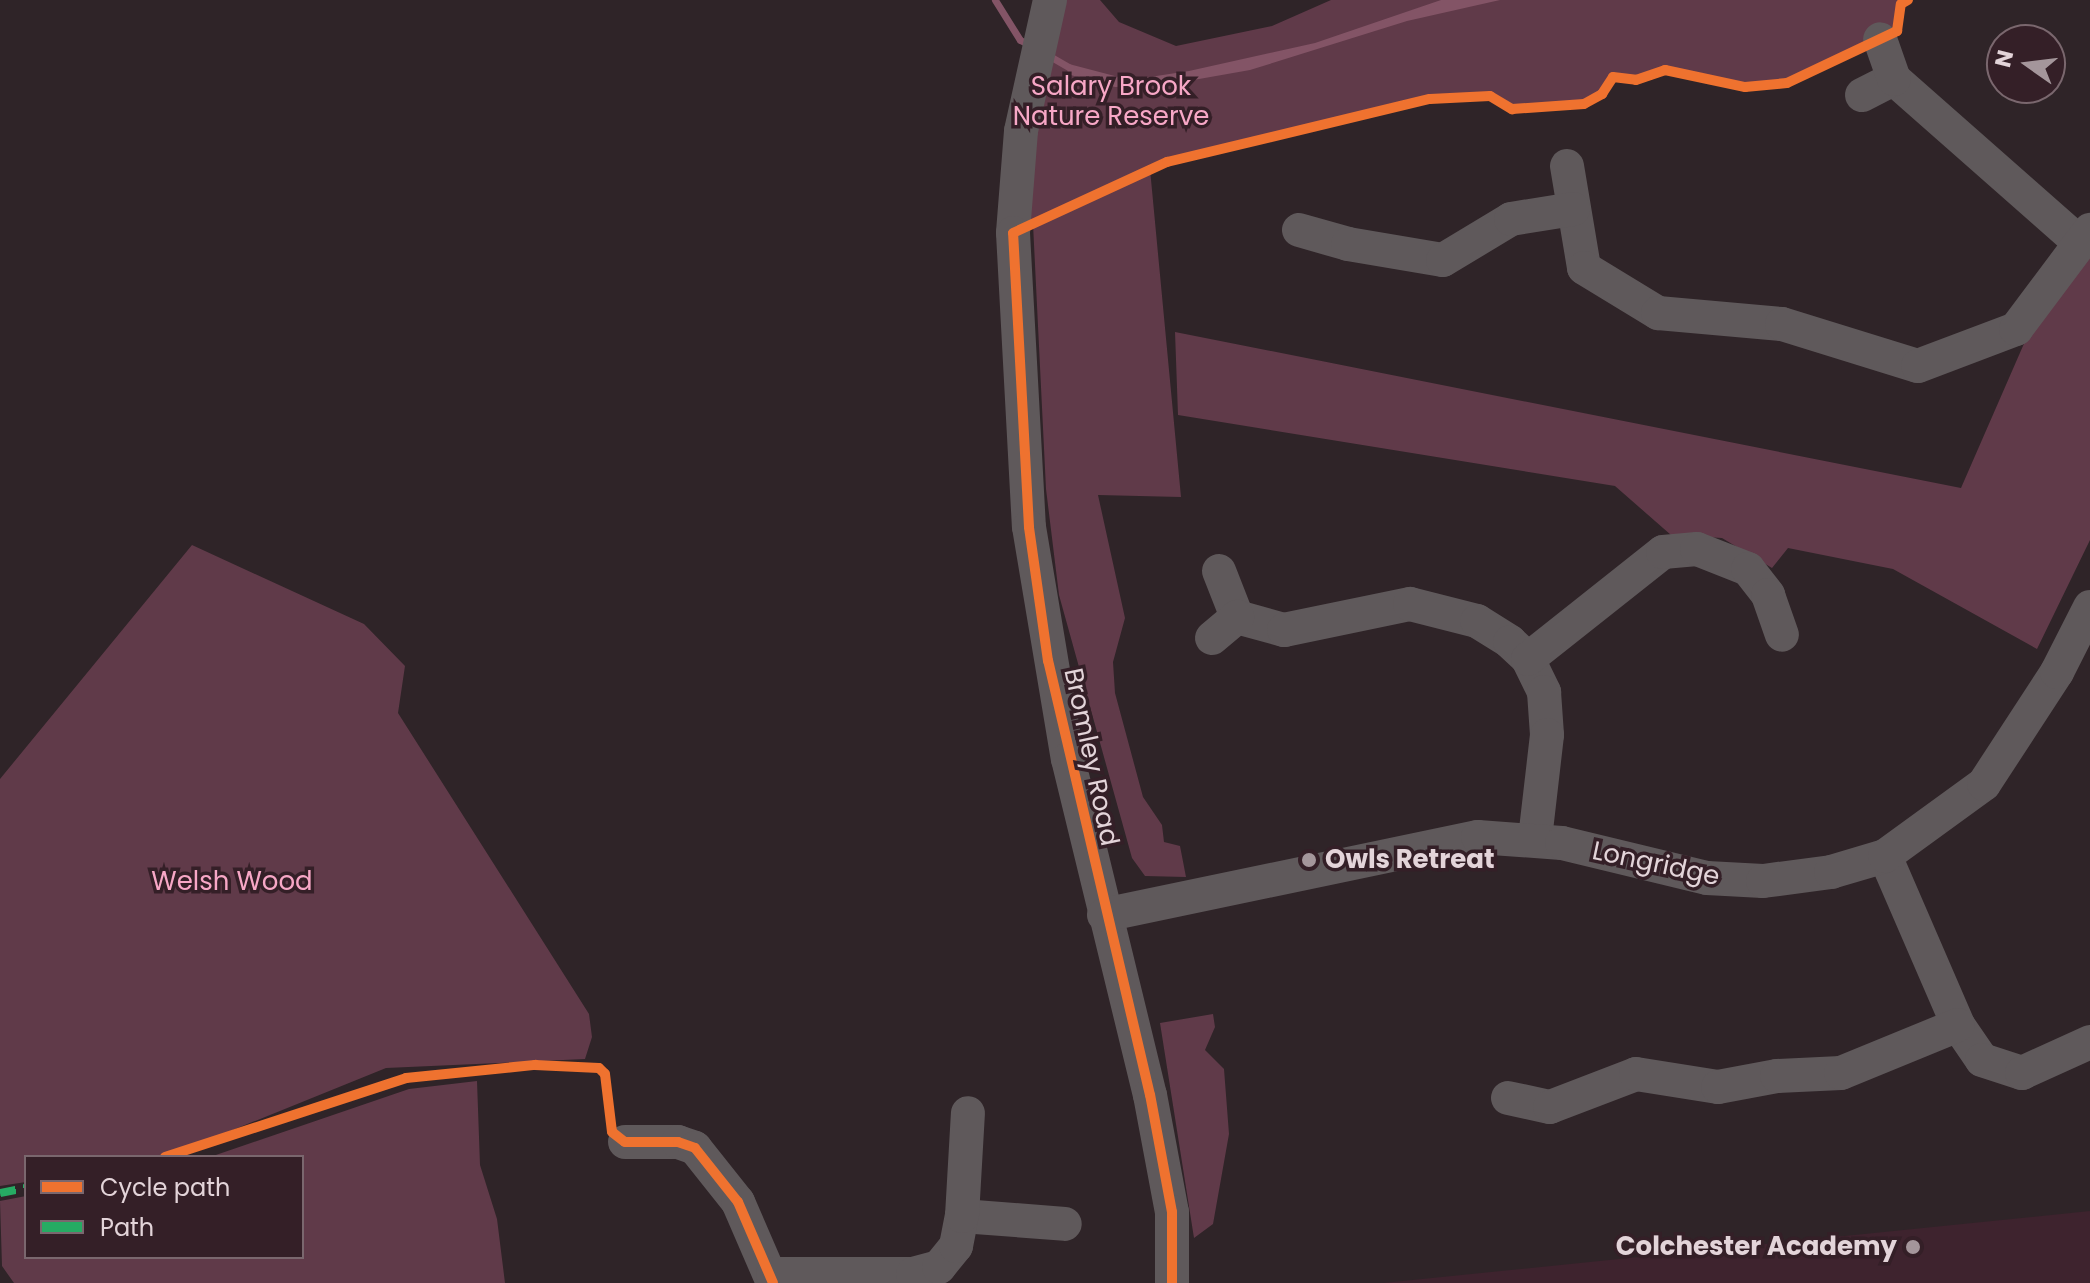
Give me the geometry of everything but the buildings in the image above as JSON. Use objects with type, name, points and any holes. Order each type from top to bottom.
[{"type":"street","name":"Bromley Road","points":[[1050,0],[1017,165],[1017,341],[1029,527],[1048,661],[1104,915],[1156,1124],[1172,1212],[1172,1283]]},
{"type":"street","points":[[1567,166],[1584,268],[1658,313],[1782,324],[1918,366],[2016,329],[2084,235],[1894,79],[1880,39]]},
{"type":"street","points":[[1862,95],[1894,79]]},
{"type":"street","points":[[1299,230],[1443,260],[1511,219],[1573,209]]},
{"type":"street","points":[[1528,659],[1638,566],[1663,552],[1697,549],[1748,569],[1768,595],[1782,635]]},
{"type":"street","points":[[1219,571],[1224,627],[1284,630],[1410,604],[1477,621],[1528,659],[1544,692],[1547,735],[1535,839]]},
{"type":"street","name":"Longridge","points":[[1104,915],[1441,842],[1535,839],[1707,878],[1763,881],[1818,874],[1885,856],[1984,784],[2057,672],[2090,607]]},
{"type":"street","points":[[1885,856],[1958,1025],[1982,1060],[2012,1071],[2038,1069],[2090,1042]]},
{"type":"street","points":[[1508,1098],[1550,1107],[1636,1074],[1718,1087],[1841,1073],[1958,1025]]},
{"type":"street","points":[[625,1142],[678,1142],[695,1148],[738,1202],[773,1278],[913,1274],[939,1267],[956,1246],[962,1216],[968,1113]]},
{"type":"street","points":[[962,1216],[1065,1224]]},
{"type":"shaded area","points":[[1441,0],[1500,0],[1407,21],[1250,70],[1165,85],[1115,87],[1067,74],[1069,64],[1130,80],[1189,71],[1315,43]]},
{"type":"shaded area","name":"Colchester Academy","points":[[2090,1211],[2090,1283],[1383,1283]]},
{"type":"green space","name":"Salary Brook Nature Reserve","points":[[1056,0],[1100,0],[1119,22],[1176,46],[1272,26],[1331,0],[1908,0],[1891,33],[1787,83],[1745,87],[1665,70],[1636,80],[1613,77],[1602,94],[1584,104],[1512,109],[1490,96],[1462,94],[1150,169],[1181,497],[1098,495],[1125,618],[1113,662],[1115,693],[1143,797],[1162,825],[1164,842],[1180,846],[1186,877],[1145,876],[1132,858],[1059,595],[1046,489],[1033,224],[1013,233]]},
{"type":"green space","points":[[2090,246],[2090,540],[2037,649],[1893,569],[1788,548],[1772,568],[1722,538],[1671,535],[1615,486],[1178,415],[1175,332],[1961,488],[2026,339]]},
{"type":"green space","name":"Welsh Wood","points":[[192,545],[364,624],[405,666],[398,713],[589,1014],[592,1037],[585,1059],[386,1068],[171,1155],[24,1155],[24,1182],[0,1186],[0,779]]},
{"type":"green space","points":[[1213,1014],[1215,1027],[1205,1050],[1224,1069],[1229,1134],[1213,1224],[1194,1238],[1160,1023]]},
{"type":"green space","points":[[477,1081],[480,1165],[497,1219],[505,1283],[14,1283],[2,1266],[0,1201],[24,1196],[24,1259],[304,1259],[304,1155],[216,1155],[409,1089]]},
{"type":"waterway","points":[[995,0],[1020,40],[1030,45]]},
{"type":"waterway","points":[[1046,54],[1077,72]]},
{"type":"marked path","points":[[0,1193],[24,1188]]},
{"type":"cycle path","points":[[1172,1283],[1172,1212],[1150,1095],[1048,661],[1029,527],[1013,233],[1167,162],[1430,99],[1490,96],[1512,109],[1584,104],[1602,94],[1613,77],[1636,80],[1665,70],[1745,87],[1787,83],[1897,31],[1901,4],[1908,0]]},
{"type":"cycle path","points":[[171,1155],[406,1078],[535,1065],[599,1068],[605,1074],[612,1132],[625,1142],[678,1142],[695,1148],[738,1202],[773,1283]]},
{"type":"place","name":"Owls Retreat","points":[[1309,860]]},
{"type":"place","name":"Colchester Academy","points":[[1913,1247]]}]
